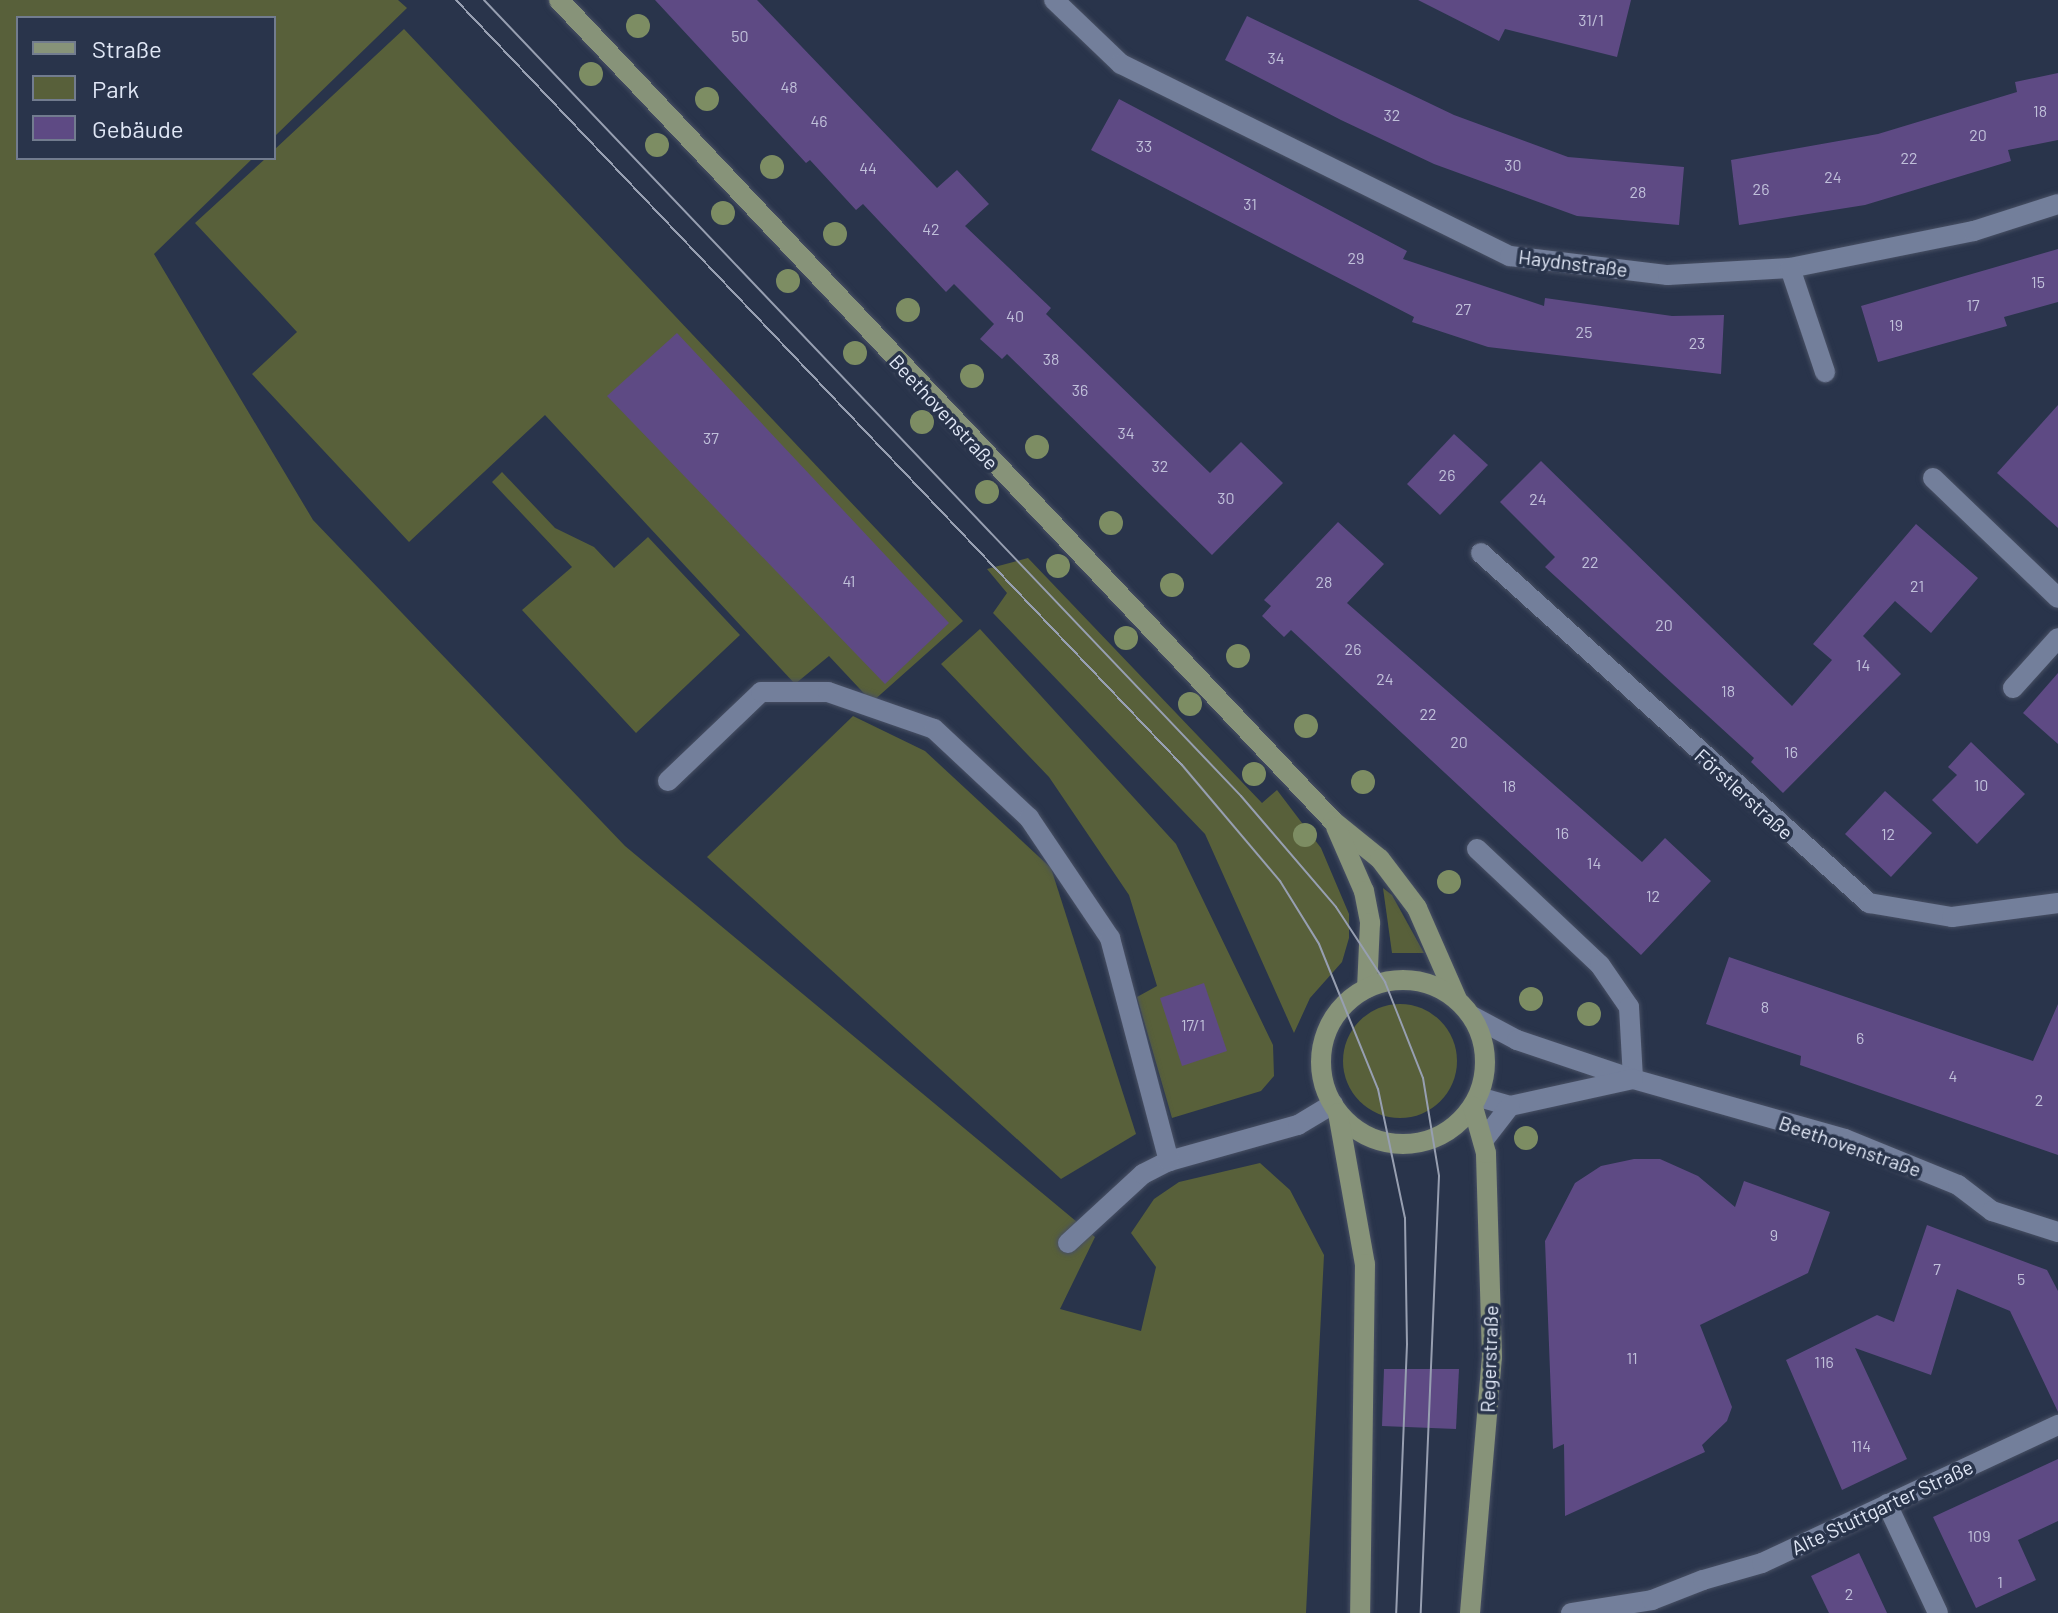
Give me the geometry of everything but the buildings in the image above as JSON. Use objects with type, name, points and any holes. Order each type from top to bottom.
[{"type":"main road","name":"Beethovenstraße","points":[[559,0],[1333,821],[1380,859],[1417,908],[1457,999],[1472,1016],[1484,1044],[1476,1102]]},
{"type":"main road","name":"Beethovenstraße","points":[[1333,821],[1364,891],[1370,923],[1367,988],[1410,979],[1457,999]]},
{"type":"main road","points":[[1360,1613],[1365,1264],[1335,1109],[1321,1068],[1322,1043],[1332,1020],[1367,988]]},
{"type":"main road","points":[[1335,1109],[1362,1135],[1415,1145],[1458,1124],[1476,1102]]},
{"type":"main road","name":"Regerstraße","points":[[1470,1613],[1492,1357],[1483,1141],[1476,1102]]},
{"type":"street","name":"Haydnstraße","points":[[1054,0],[1121,64],[1510,256],[1668,275],[1790,268],[1974,231],[2058,204]]},
{"type":"street","points":[[1790,268],[1825,372]]},
{"type":"street","points":[[1933,478],[2058,598]]},
{"type":"street","name":"Förstlerstraße","points":[[1481,553],[1869,903],[1952,917],[2058,903]]},
{"type":"street","points":[[2013,688],[2058,638]]},
{"type":"street","points":[[668,781],[761,692],[828,692],[934,729],[1029,818],[1110,938],[1169,1161]]},
{"type":"street","points":[[1477,849],[1600,965],[1629,1007],[1633,1079]]},
{"type":"street","name":"Beethovenstraße","points":[[1472,1016],[1517,1040],[1633,1079],[1845,1139],[1958,1185],[1992,1211],[2058,1232]]},
{"type":"street","name":"Beethovenstraße","points":[[1476,1102],[1510,1106],[1633,1079]]},
{"type":"street","points":[[1483,1141],[1510,1106]]},
{"type":"street","points":[[1068,1243],[1112,1197],[1169,1161],[1298,1125],[1335,1109]]},
{"type":"street","name":"Alte Stuttgarter Straße","points":[[1571,1613],[1652,1600],[1703,1580],[1762,1563],[2058,1425]]},
{"type":"street","points":[[1887,1504],[1938,1613]]},
{"type":"green space","points":[[0,0],[398,0],[407,8],[276,135],[276,16],[16,16],[16,160],[251,160],[154,254],[313,520],[625,846],[1095,1237],[1060,1309],[1141,1331],[1156,1267],[1131,1233],[1154,1199],[1179,1182],[1260,1163],[1290,1190],[1324,1255],[1306,1613],[0,1613]]},
{"type":"green space","points":[[404,29],[963,621],[872,702],[829,656],[795,684],[545,415],[409,542],[252,374],[297,332],[195,223],[264,160],[276,160],[276,148]]},
{"type":"green space","points":[[502,472],[555,528],[594,547],[614,568],[648,537],[740,635],[636,733],[522,610],[572,567],[492,482]]},
{"type":"green space","points":[[1028,558],[1262,803],[1277,790],[1321,848],[1349,914],[1349,938],[1342,962],[1310,998],[1294,1033],[1205,834],[993,613],[1007,593],[987,569]]},
{"type":"green space","points":[[980,629],[1176,844],[1273,1045],[1274,1076],[1261,1091],[1172,1118],[1137,997],[1157,986],[1129,895],[1049,777],[941,664]]},
{"type":"green space","points":[[853,716],[925,751],[1051,868],[1136,1134],[1061,1179],[707,857]]},
{"type":"green space","points":[[1383,888],[1392,895],[1424,953],[1392,953]]},
{"type":"green space","points":[[1400,1004],[1422,1008],[1440,1021],[1453,1039],[1457,1061],[1453,1083],[1440,1101],[1422,1114],[1400,1118],[1378,1114],[1360,1101],[1347,1083],[1343,1061],[1347,1039],[1360,1021],[1378,1008]]},
{"type":"tram line","points":[[456,0],[1182,765],[1280,881],[1319,944],[1378,1089],[1405,1218],[1407,1344],[1396,1613]]},
{"type":"tram line","points":[[484,0],[1241,796],[1336,907],[1385,982],[1423,1078],[1439,1176],[1421,1613]]}]
